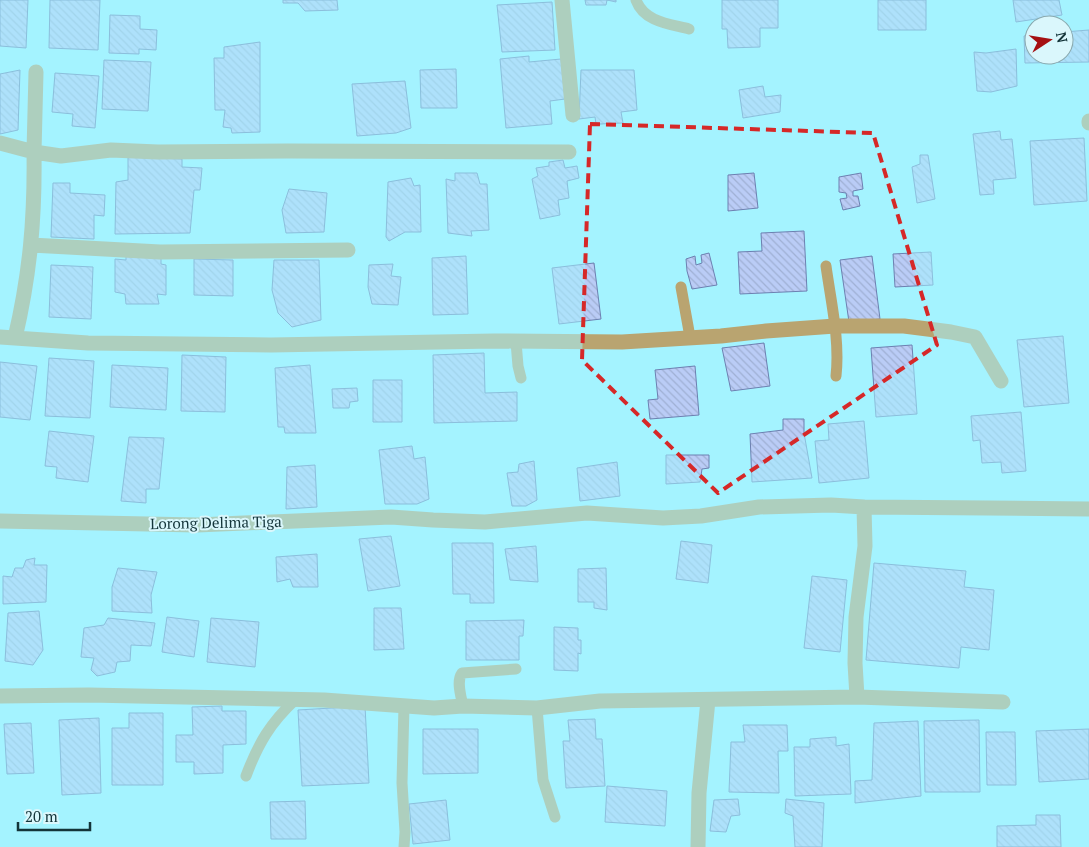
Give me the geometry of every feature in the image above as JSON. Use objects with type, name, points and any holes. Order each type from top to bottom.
[{"type":"street","points":[[562,0],[573,115]]},
{"type":"street","points":[[36,72],[34,208],[31,245],[22,307],[8,338],[88,343],[271,345],[494,341],[622,342],[835,326],[904,326],[975,337],[1001,381]]},
{"type":"street","points":[[0,143],[34,152],[61,156],[111,150],[158,152],[288,150],[569,152]]},
{"type":"street","points":[[31,245],[160,252],[348,250]]},
{"type":"street","name":"Lorong Delima Tiga","points":[[0,521],[197,525],[391,516],[485,522],[587,513],[663,518],[701,516],[759,507],[831,505],[1089,509]]},
{"type":"street","points":[[857,697],[855,663],[856,617],[865,546],[864,507]]},
{"type":"street","points":[[0,696],[89,695],[296,699],[434,708],[463,706],[537,708],[600,701],[857,697],[1002,702]]},
{"type":"street","points":[[698,847],[699,793],[708,700]]},
{"type":"lane","points":[[636,0],[646,14],[658,22],[689,29]]},
{"type":"lane","points":[[826,266],[835,326],[838,360],[836,376]]},
{"type":"lane","points":[[681,287],[690,337]]},
{"type":"lane","points":[[516,342],[521,378]]},
{"type":"lane","points":[[463,706],[459,682],[459,676],[462,673],[516,669]]},
{"type":"lane","points":[[246,776],[260,742],[279,716],[296,699]]},
{"type":"lane","points":[[404,706],[402,783],[404,847]]},
{"type":"lane","points":[[537,708],[543,780],[555,817]]},
{"type":"highlighted area","points":[[590,124],[873,133],[937,345],[718,493],[582,360]]},
{"type":"building","points":[[0,0],[28,0],[26,48],[0,46]]},
{"type":"building","points":[[50,0],[100,0],[98,50],[49,48]]},
{"type":"building","points":[[283,0],[337,0],[338,10],[305,11],[298,3],[283,3]]},
{"type":"building","points":[[585,0],[607,0],[606,5],[586,5]]},
{"type":"building","points":[[722,0],[778,0],[778,28],[760,28],[760,47],[728,48],[727,29],[722,29]]},
{"type":"building","points":[[878,0],[926,0],[926,30],[878,30]]},
{"type":"building","points":[[1013,0],[1059,0],[1062,15],[1024,15],[1024,21],[1016,22]]},
{"type":"building","points":[[552,2],[555,50],[502,52],[497,5]]},
{"type":"building","points":[[110,15],[140,16],[140,29],[157,30],[156,50],[139,49],[139,54],[109,53]]},
{"type":"building","points":[[1089,30],[1089,62],[1074,62],[1074,31]]},
{"type":"building","points":[[260,42],[260,132],[232,133],[231,128],[223,127],[225,110],[215,110],[214,58],[224,58],[224,47]]},
{"type":"building","points":[[1016,49],[1017,86],[991,92],[977,91],[974,52],[986,53]]},
{"type":"building","points":[[529,56],[529,62],[561,59],[565,99],[550,101],[552,124],[506,128],[500,59]]},
{"type":"building","points":[[104,60],[151,62],[148,111],[102,109]]},
{"type":"building","points":[[456,69],[457,108],[421,108],[420,70]]},
{"type":"building","points":[[20,70],[18,130],[0,134],[0,74]]},
{"type":"building","points":[[581,70],[634,70],[637,110],[621,112],[623,123],[596,124],[595,117],[579,119]]},
{"type":"building","points":[[55,73],[99,76],[95,128],[72,126],[73,114],[52,112]]},
{"type":"building","points":[[405,81],[411,128],[396,133],[357,136],[352,84]]},
{"type":"building","points":[[763,86],[765,97],[781,95],[780,112],[743,118],[739,90]]},
{"type":"building","points":[[1000,131],[1001,140],[1012,139],[1016,178],[993,180],[994,194],[980,195],[973,134]]},
{"type":"building","points":[[1084,138],[1087,201],[1034,205],[1030,141]]},
{"type":"building","points":[[920,155],[928,155],[935,199],[917,203],[912,167],[920,164]]},
{"type":"building","points":[[128,157],[182,159],[182,167],[202,168],[200,190],[194,190],[190,233],[115,234],[116,182],[128,180]]},
{"type":"building","points":[[563,160],[565,168],[577,166],[579,178],[567,181],[569,198],[558,200],[560,215],[540,219],[532,179],[538,176],[536,168],[549,166],[549,162]]},
{"type":"building","points":[[455,173],[477,173],[480,184],[487,184],[489,230],[471,231],[472,236],[448,233],[446,179],[455,181]]},
{"type":"building","points":[[754,173],[758,208],[728,211],[728,175]]},
{"type":"building","points":[[861,173],[863,189],[853,191],[853,196],[858,196],[860,206],[843,210],[840,199],[847,198],[846,193],[839,192],[839,177]]},
{"type":"building","points":[[411,178],[414,186],[420,185],[421,232],[405,232],[389,241],[386,237],[388,182]]},
{"type":"building","points":[[53,183],[70,183],[70,193],[105,195],[104,216],[94,215],[94,239],[51,237]]},
{"type":"building","points":[[289,189],[327,193],[324,232],[286,233],[282,210]]},
{"type":"building","points":[[804,231],[807,291],[740,294],[738,252],[762,251],[761,233]]},
{"type":"building","points":[[931,252],[933,285],[895,287],[893,254]]},
{"type":"building","points":[[709,253],[717,285],[692,289],[686,259],[695,256],[696,265],[702,263],[701,255]]},
{"type":"building","points":[[126,254],[161,257],[161,264],[166,265],[166,295],[157,294],[159,304],[126,304],[125,294],[115,292],[115,259],[126,260]]},
{"type":"building","points":[[466,256],[468,314],[433,315],[432,258]]},
{"type":"building","points":[[872,256],[880,319],[849,322],[840,260]]},
{"type":"building","points":[[194,259],[233,260],[233,296],[194,295]]},
{"type":"building","points":[[274,260],[319,260],[321,320],[292,327],[278,313],[272,290]]},
{"type":"building","points":[[594,263],[601,319],[559,324],[552,268]]},
{"type":"building","points":[[393,264],[391,276],[401,277],[398,305],[372,304],[368,287],[369,265]]},
{"type":"building","points":[[51,265],[93,267],[91,319],[49,317]]},
{"type":"building","points":[[1063,336],[1069,403],[1024,407],[1017,340]]},
{"type":"building","points":[[764,343],[770,386],[731,391],[722,348]]},
{"type":"building","points":[[912,345],[917,414],[876,417],[871,348]]},
{"type":"building","points":[[484,353],[485,393],[517,392],[517,421],[434,423],[433,355]]},
{"type":"building","points":[[182,355],[226,357],[225,412],[181,411]]},
{"type":"building","points":[[49,358],[94,361],[90,418],[45,416]]},
{"type":"building","points":[[0,362],[37,366],[30,420],[0,417]]},
{"type":"building","points":[[112,365],[168,368],[166,410],[110,407]]},
{"type":"building","points":[[310,365],[316,433],[285,433],[284,427],[278,427],[275,368]]},
{"type":"building","points":[[695,366],[699,415],[650,419],[648,400],[658,399],[655,370]]},
{"type":"building","points":[[373,380],[402,380],[402,422],[373,422]]},
{"type":"building","points":[[357,388],[358,401],[350,402],[349,408],[333,408],[332,389]]},
{"type":"building","points":[[1021,412],[1026,471],[1002,473],[1001,462],[982,463],[980,440],[973,441],[971,416]]},
{"type":"building","points":[[783,419],[804,419],[804,433],[812,478],[752,482],[750,434],[783,430]]},
{"type":"building","points":[[864,421],[869,478],[819,483],[815,441],[829,440],[828,424]]},
{"type":"building","points":[[49,431],[94,436],[88,482],[56,478],[57,467],[45,466]]},
{"type":"building","points":[[129,437],[164,438],[159,489],[146,489],[146,503],[121,501]]},
{"type":"building","points":[[412,446],[414,459],[425,457],[429,499],[417,504],[385,504],[379,450]]},
{"type":"building","points":[[666,455],[709,455],[709,468],[702,469],[700,482],[666,484]]},
{"type":"building","points":[[534,461],[537,500],[526,506],[512,506],[507,473],[518,472],[519,464]]},
{"type":"building","points":[[617,462],[620,496],[580,501],[577,468]]},
{"type":"building","points":[[315,465],[317,507],[286,509],[287,467]]},
{"type":"building","points":[[391,536],[400,586],[368,591],[359,539]]},
{"type":"building","points":[[681,541],[712,545],[708,583],[676,579]]},
{"type":"building","points":[[452,543],[493,543],[494,603],[470,603],[470,594],[453,594]]},
{"type":"building","points":[[536,546],[538,582],[510,580],[505,549]]},
{"type":"building","points":[[317,554],[318,587],[293,587],[290,579],[277,582],[276,557]]},
{"type":"building","points":[[35,558],[34,565],[47,565],[46,602],[3,604],[3,576],[12,577],[15,568],[23,568],[26,560]]},
{"type":"building","points":[[874,563],[966,571],[964,587],[994,590],[989,650],[961,647],[959,668],[866,660]]},
{"type":"building","points":[[118,568],[157,572],[151,595],[152,613],[112,611],[112,587]]},
{"type":"building","points":[[606,568],[607,610],[594,608],[594,602],[578,602],[578,569]]},
{"type":"building","points":[[812,576],[847,580],[840,652],[804,648]]},
{"type":"building","points":[[374,608],[401,608],[404,649],[374,650]]},
{"type":"building","points":[[39,611],[43,650],[33,665],[5,661],[8,613]]},
{"type":"building","points":[[167,617],[199,621],[194,657],[162,652]]},
{"type":"building","points":[[108,618],[155,623],[151,646],[131,645],[130,661],[117,662],[115,672],[97,676],[91,670],[94,658],[81,657],[84,628],[104,625]]},
{"type":"building","points":[[211,618],[259,622],[255,667],[207,662]]},
{"type":"building","points":[[524,620],[523,636],[519,636],[519,660],[466,660],[466,621]]},
{"type":"building","points":[[554,627],[578,628],[578,640],[581,640],[581,654],[578,653],[578,671],[554,670]]},
{"type":"building","points":[[222,706],[222,711],[246,711],[246,744],[223,745],[223,773],[194,774],[194,762],[176,762],[176,735],[193,735],[192,707]]},
{"type":"building","points":[[365,706],[369,783],[302,786],[298,710]]},
{"type":"building","points":[[129,713],[163,713],[163,785],[112,785],[112,728],[129,728]]},
{"type":"building","points":[[99,718],[101,793],[62,795],[59,720]]},
{"type":"building","points":[[595,719],[596,739],[602,739],[605,786],[566,788],[563,741],[570,741],[568,720]]},
{"type":"building","points":[[979,720],[980,792],[925,792],[924,721]]},
{"type":"building","points":[[918,721],[921,796],[855,803],[855,781],[872,780],[874,723]]},
{"type":"building","points":[[31,723],[34,773],[7,774],[4,724]]},
{"type":"building","points":[[743,725],[787,725],[788,751],[778,751],[779,793],[729,792],[731,742],[745,742]]},
{"type":"building","points":[[423,729],[478,729],[478,773],[423,774]]},
{"type":"building","points":[[1089,729],[1089,779],[1039,782],[1036,731]]},
{"type":"building","points":[[986,732],[1015,732],[1016,785],[987,785]]},
{"type":"building","points":[[836,737],[836,746],[849,744],[851,794],[795,796],[794,747],[810,747],[810,739]]},
{"type":"building","points":[[607,786],[667,791],[665,826],[605,822]]},
{"type":"building","points":[[738,799],[740,815],[731,816],[726,832],[710,831],[714,800]]},
{"type":"building","points":[[786,799],[824,803],[822,847],[795,847],[793,816],[785,813]]},
{"type":"building","points":[[446,800],[450,840],[413,844],[409,804]]},
{"type":"building","points":[[305,801],[306,839],[271,839],[270,802]]},
{"type":"building","points":[[1036,815],[1060,815],[1061,847],[997,847],[997,826],[1036,825]]}]
